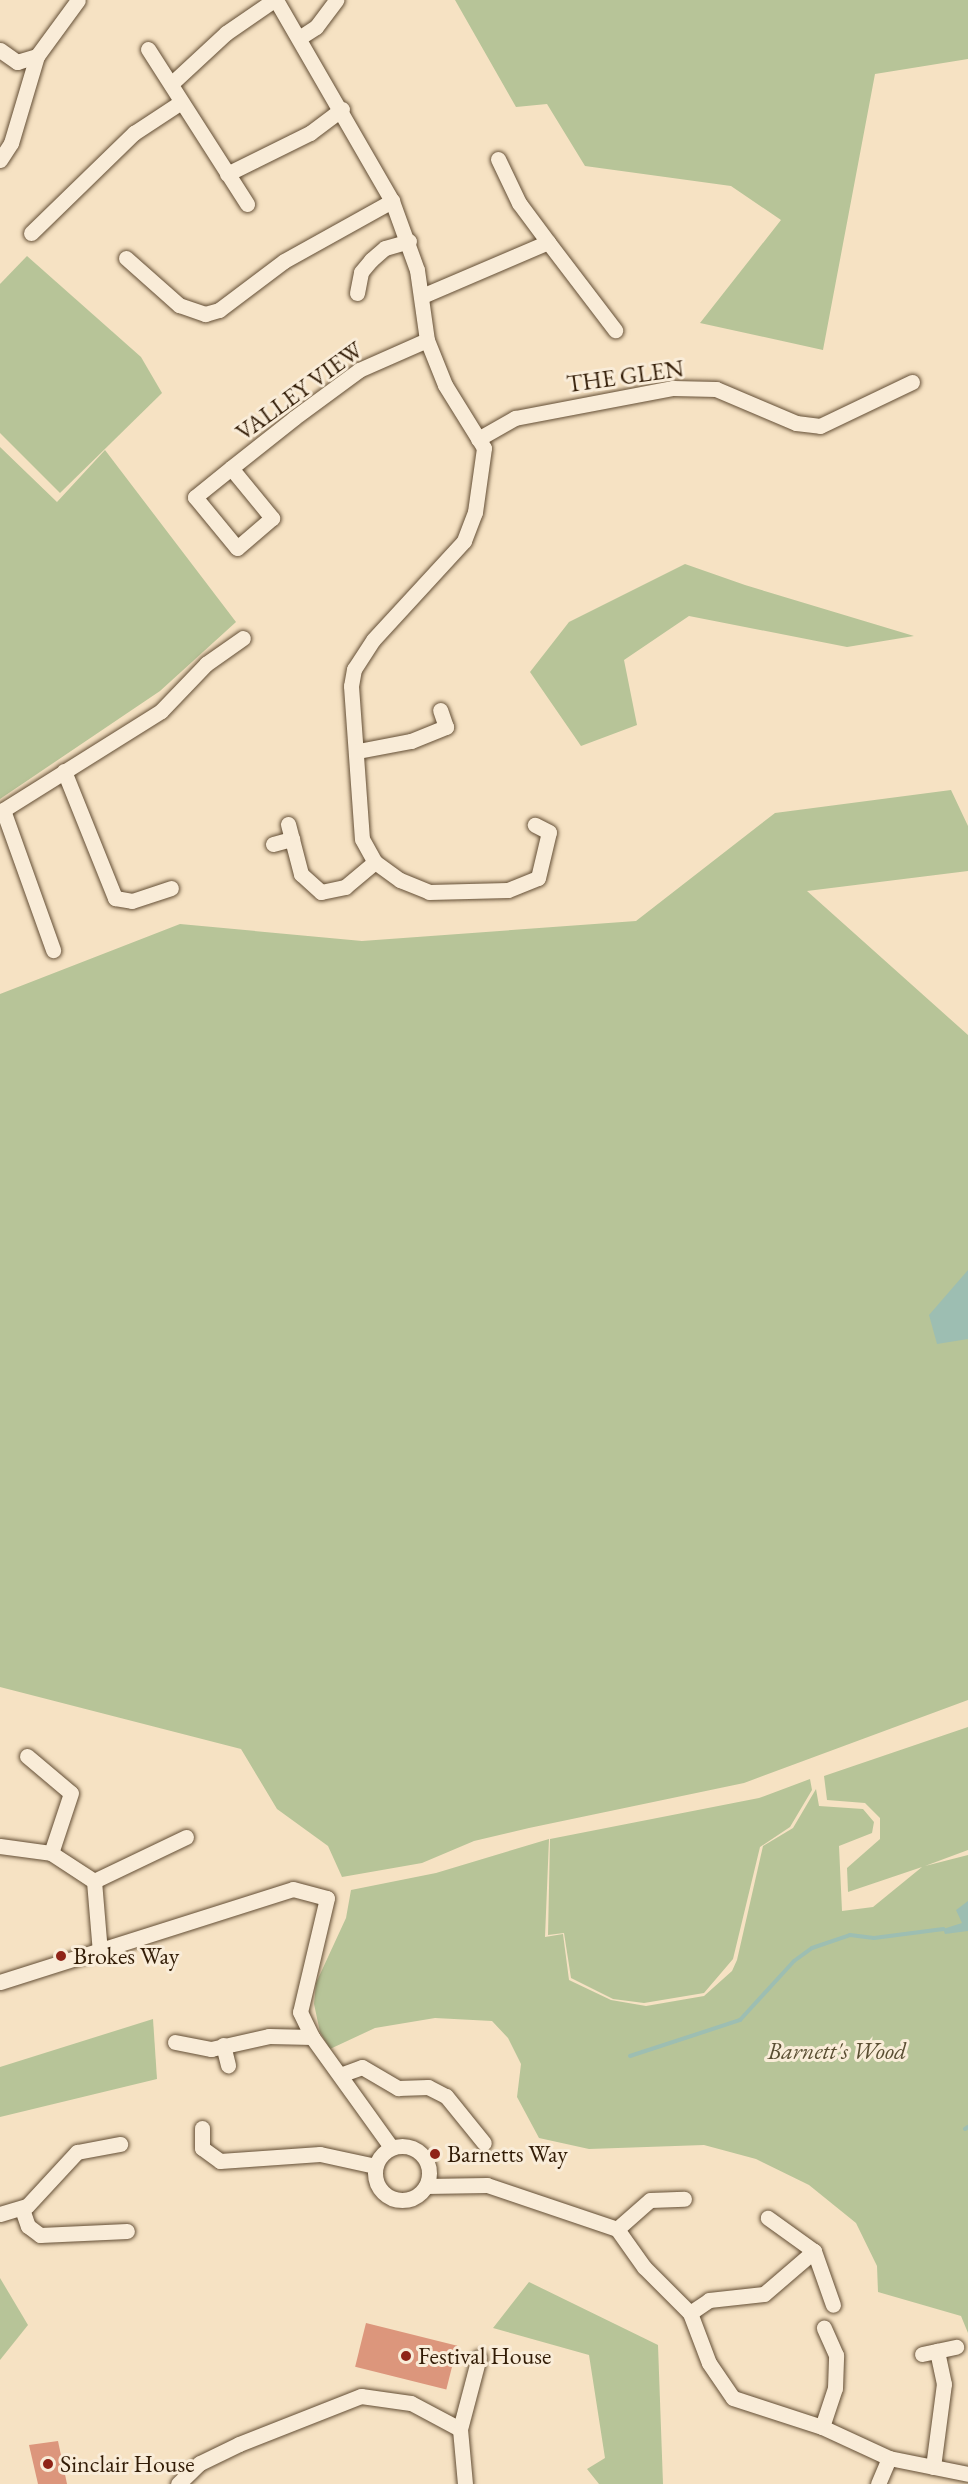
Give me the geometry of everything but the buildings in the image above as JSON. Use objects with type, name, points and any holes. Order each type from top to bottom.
[{"type":"street","points":[[0,160],[11,143],[38,56],[78,0]]},
{"type":"street","points":[[171,84],[226,33],[275,0],[342,109],[392,201],[409,241],[422,296],[428,340],[445,385],[484,448],[484,474],[475,513],[464,541],[360,656],[351,686],[358,751],[358,816],[362,839],[375,862],[400,880],[429,892],[524,887],[538,878],[549,832],[535,825]]},
{"type":"street","points":[[299,38],[316,27],[336,0]]},
{"type":"street","points":[[148,49],[247,204]]},
{"type":"street","points":[[0,50],[17,62],[38,56]]},
{"type":"street","points":[[31,233],[134,133],[181,102]]},
{"type":"street","points":[[227,174],[310,133],[342,109]]},
{"type":"street","points":[[498,159],[519,203],[615,330]]},
{"type":"street","points":[[126,258],[179,305],[205,314],[219,310],[284,261],[392,201]]},
{"type":"street","points":[[357,293],[361,272],[371,260],[385,248],[409,241]]},
{"type":"street","points":[[422,296],[548,242]]},
{"type":"street","name":"VALLEY VIEW","points":[[231,468],[272,518],[237,548],[195,497],[231,468],[359,370],[428,340]]},
{"type":"street","name":"THE GLEN","points":[[478,439],[515,418],[673,388],[716,389],[796,423],[820,426],[912,381]]},
{"type":"street","points":[[53,950],[1,811],[161,711],[206,664],[243,638]]},
{"type":"street","points":[[358,751],[411,741],[446,727],[440,710]]},
{"type":"street","points":[[64,771],[115,898],[132,901],[171,888]]},
{"type":"street","points":[[273,844],[290,832],[301,874],[321,892],[345,887],[375,862]]},
{"type":"street","points":[[27,1756],[71,1793],[51,1853]]},
{"type":"street","points":[[94,1881],[186,1837]]},
{"type":"street","points":[[0,1846],[51,1853],[94,1881]]},
{"type":"street","points":[[94,1881],[100,1952]]},
{"type":"street","points":[[0,1982],[293,1889],[327,1898],[300,2012],[312,2037],[391,2147]]},
{"type":"street","points":[[175,2042],[212,2049],[269,2036],[312,2037]]},
{"type":"street","points":[[223,2045],[228,2065]]},
{"type":"street","points":[[340,2075],[362,2067],[398,2088],[437,2091],[446,2096],[484,2142]]},
{"type":"street","points":[[202,2128],[202,2157],[220,2161],[233,2163],[320,2154],[375,2166]]},
{"type":"street","points":[[0,2214],[22,2209],[77,2152],[120,2144]]},
{"type":"street","points":[[408,2146],[423,2154],[430,2170],[426,2186],[413,2198],[396,2199],[381,2190],[375,2166],[391,2147],[408,2146]]},
{"type":"street","points":[[426,2186],[487,2186],[617,2229],[644,2267],[690,2313],[709,2363],[733,2398],[822,2427],[889,2458],[968,2474]]},
{"type":"street","points":[[617,2229],[650,2200],[684,2199]]},
{"type":"street","points":[[22,2209],[28,2226],[40,2235],[127,2231]]},
{"type":"street","points":[[768,2218],[814,2251],[833,2305]]},
{"type":"street","points":[[690,2313],[709,2300],[764,2294],[814,2251]]},
{"type":"street","points":[[822,2427],[835,2388],[836,2355],[824,2328]]},
{"type":"street","points":[[922,2354],[956,2347]]},
{"type":"street","points":[[933,2467],[944,2384],[938,2351]]},
{"type":"street","points":[[465,2484],[460,2429],[479,2357]]},
{"type":"street","points":[[178,2484],[200,2463],[220,2453],[309,2413],[361,2396],[411,2403],[460,2429]]},
{"type":"street","points":[[878,2484],[889,2458]]},
{"type":"green space","points":[[455,0],[968,0],[968,59],[875,74],[823,350],[700,323],[781,220],[731,186],[585,166],[547,104],[516,107]]},
{"type":"green space","points":[[27,256],[141,357],[162,393],[60,493],[0,433],[0,284]]},
{"type":"green space","points":[[0,447],[57,502],[105,450],[236,622],[160,691],[0,799]]},
{"type":"green space","points":[[685,564],[745,585],[914,636],[847,647],[689,616],[624,660],[637,725],[581,746],[530,672],[569,622]]},
{"type":"green space","points":[[951,790],[968,826],[968,871],[807,891],[968,1035],[968,1700],[744,1783],[529,1828],[474,1841],[422,1863],[342,1877],[328,1846],[277,1809],[241,1749],[0,1687],[0,994],[180,924],[362,941],[636,921],[775,813]]},
{"type":"green space","name":"Barnett's Wood","points":[[968,1727],[968,1850],[925,1866],[968,1855],[968,2333],[961,2316],[878,2292],[877,2266],[856,2223],[809,2185],[756,2159],[704,2145],[589,2149],[539,2138],[517,2097],[521,2064],[508,2038],[492,2021],[435,2018],[375,2028],[330,2049],[320,2032],[314,2004],[316,1983],[346,1918],[351,1890],[436,1873],[549,1839],[545,1937],[563,1934],[569,1980],[611,2000],[646,2006],[704,1996],[732,1971],[737,1960],[763,1846],[793,1828],[816,1789],[819,1806],[863,1809],[874,1822],[872,1833],[839,1846],[842,1911],[873,1907],[922,1867],[848,1892],[847,1868],[880,1839],[880,1818],[865,1803],[827,1800],[824,1776]]},
{"type":"green space","points":[[810,1779],[812,1790],[790,1827],[760,1847],[733,1959],[704,1993],[644,2003],[613,1999],[571,1978],[564,1933],[548,1935],[550,1839],[759,1798]]},
{"type":"green space","points":[[153,2019],[157,2079],[0,2117],[0,2067]]},
{"type":"green space","points":[[0,2278],[28,2325],[0,2360]]},
{"type":"green space","points":[[529,2282],[658,2345],[663,2484],[599,2484],[587,2469],[605,2458],[589,2355],[493,2328]]},
{"type":"water","points":[[968,1270],[968,1339],[937,1344],[929,1315]]},
{"type":"water","points":[[968,1901],[968,1931],[945,1934],[943,1929],[962,1923],[956,1910]]},
{"type":"waterway","points":[[630,2056],[740,2020],[794,1961],[812,1948],[850,1935],[874,1938],[943,1929]]},
{"type":"place","name":"Brokes Way","points":[[61,1956]]},
{"type":"place","name":"Barnetts Way","points":[[435,2154]]},
{"type":"place","name":"Festival House","points":[[406,2356]]},
{"type":"place","name":"Sinclair House","points":[[48,2464]]}]
